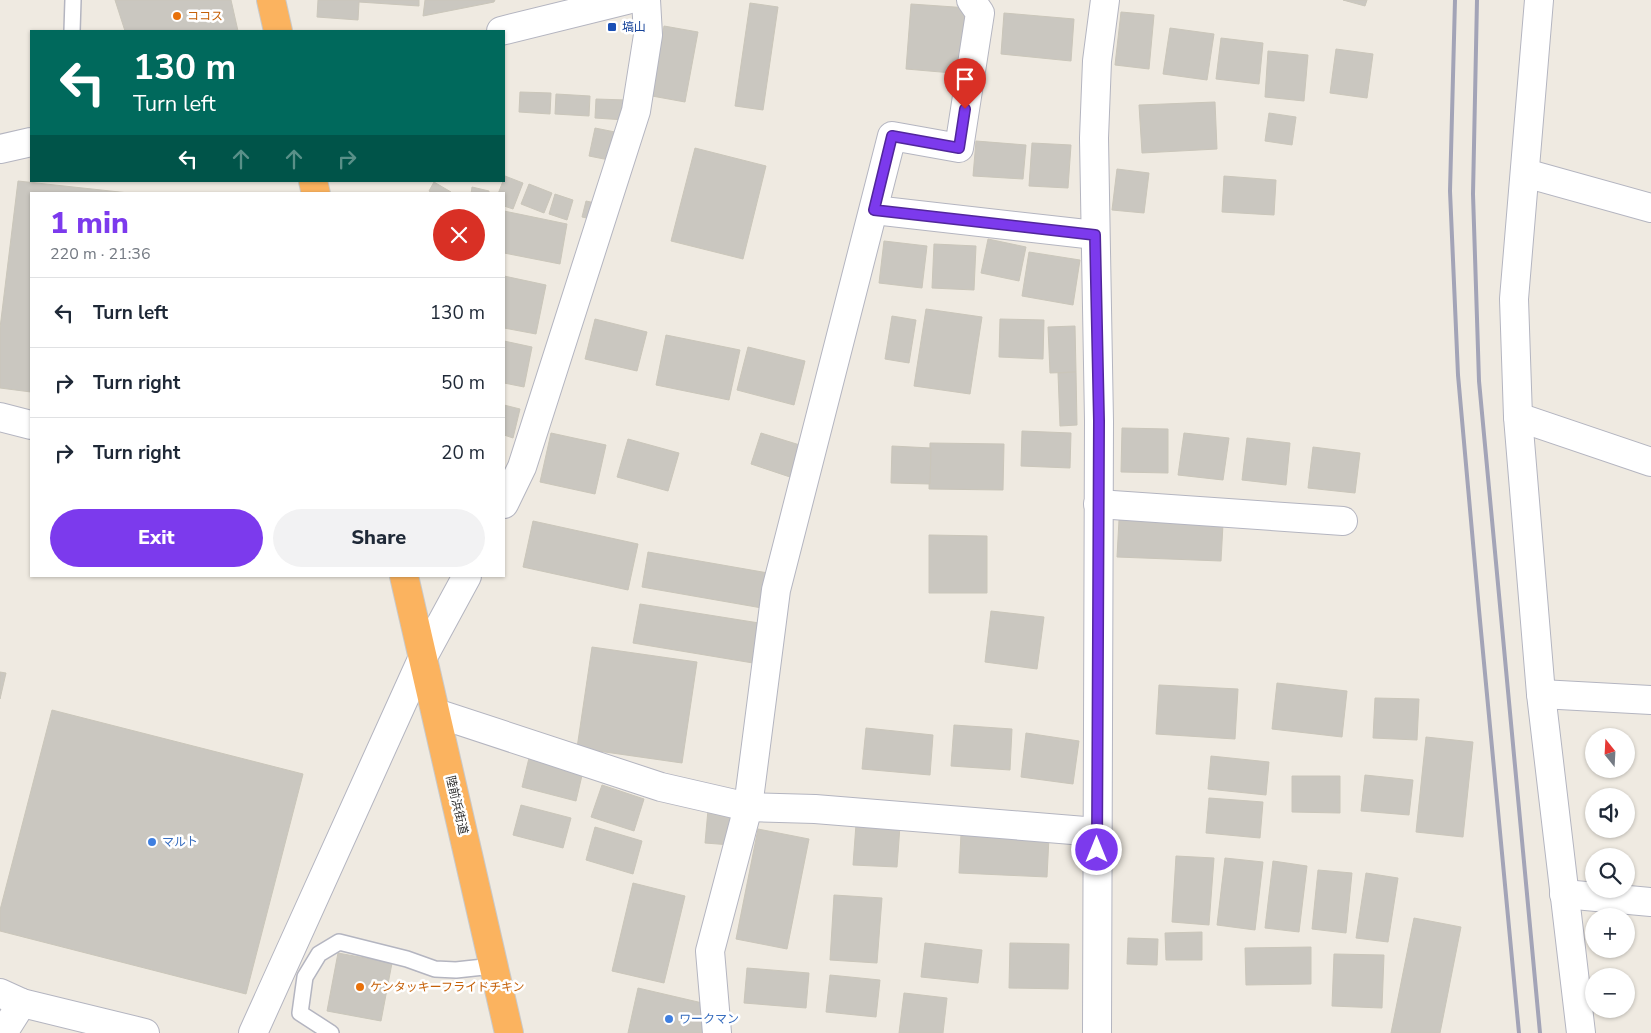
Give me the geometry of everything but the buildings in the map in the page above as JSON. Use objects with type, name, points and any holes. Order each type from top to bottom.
[{"type":"highway","points":[[271,0],[278,30]]},
{"type":"highway","name":"陸前浜街道","points":[[401,578],[423,657],[509,1033]]},
{"type":"street","points":[[504,30],[583,5],[627,0]]},
{"type":"street","points":[[505,502],[522,467],[636,111],[648,35],[646,0]]},
{"type":"street","points":[[717,1033],[710,951],[748,807],[776,590],[892,136],[959,148],[980,13],[971,0]]},
{"type":"street","points":[[1097,1033],[1099,421],[1094,138],[1097,61],[1105,0]]},
{"type":"street","points":[[1539,0],[1514,299],[1518,417],[1541,694],[1581,1033]]},
{"type":"street","points":[[0,149],[30,142]]},
{"type":"street","points":[[1524,173],[1651,208]]},
{"type":"street","points":[[874,210],[1095,235]]},
{"type":"street","points":[[0,417],[30,425]]},
{"type":"street","points":[[1518,417],[1651,462]]},
{"type":"street","points":[[1098,504],[1343,521]]},
{"type":"street","points":[[253,1033],[423,657],[466,577]]},
{"type":"street","points":[[1541,694],[1651,700]]},
{"type":"street","points":[[436,713],[661,787],[748,807],[815,809],[1097,832]]},
{"type":"street","points":[[1564,894],[1651,902]]},
{"type":"street","points":[[3,1033],[11,998],[145,1033]]},
{"type":"lane","points":[[72,30],[73,0]]},
{"type":"lane","points":[[331,1033],[300,1013],[305,977],[319,954],[339,942],[407,959],[435,969],[456,970],[494,966]]},
{"type":"railway","points":[[1455,0],[1450,191],[1458,375],[1519,1033]]},
{"type":"railway","points":[[1477,0],[1473,194],[1479,381],[1540,1033]]},
{"type":"place","name":"ココス","points":[[177,16]]},
{"type":"place","name":"塙山","points":[[612,27]]},
{"type":"place","name":"マルト","points":[[152,842]]},
{"type":"place","name":"ケンタッキーフライドチキン","points":[[360,987]]},
{"type":"place","name":"ワークマン","points":[[669,1019]]},
{"type":"route","points":[[965,109],[959,148],[892,136],[874,210],[1095,235],[1099,421],[1097,850]]}]
